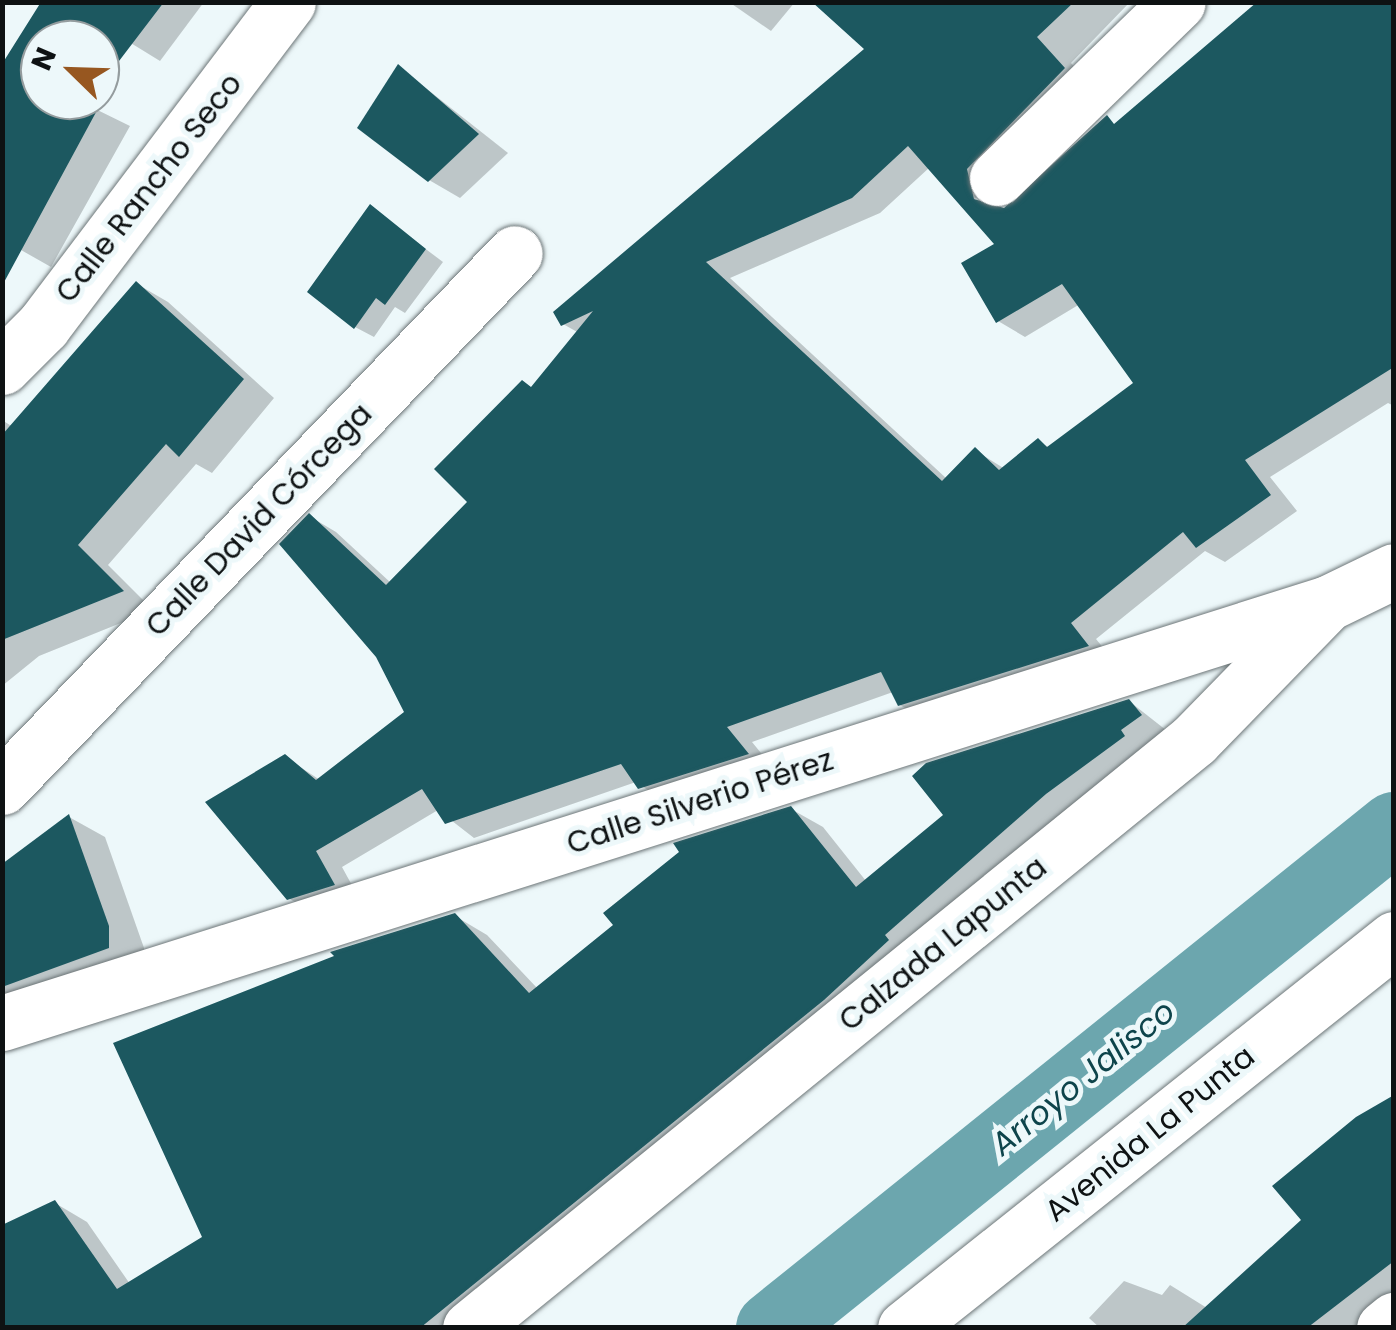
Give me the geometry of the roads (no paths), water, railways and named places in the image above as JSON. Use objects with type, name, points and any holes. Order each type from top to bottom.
[{"type":"street","name":"Calle Rancho Seco","points":[[2,367],[43,326],[288,2]]},
{"type":"street","points":[[998,178],[1178,2]]},
{"type":"street","name":"Calle David Córcega","points":[[2,787],[515,253]]},
{"type":"street","name":"Calzada Lapunta","points":[[470,1328],[1194,740],[1394,536]]},
{"type":"street","name":"Calle Silverio Pérez","points":[[2,1023],[1328,603],[1394,571]]},
{"type":"street","name":"Avenida La Punta","points":[[906,1328],[1394,939]]},
{"type":"street","points":[[1384,1328],[1394,1320]]},
{"type":"waterway","name":"Arroyo Jalisco","points":[[772,1328],[1394,828]]}]
